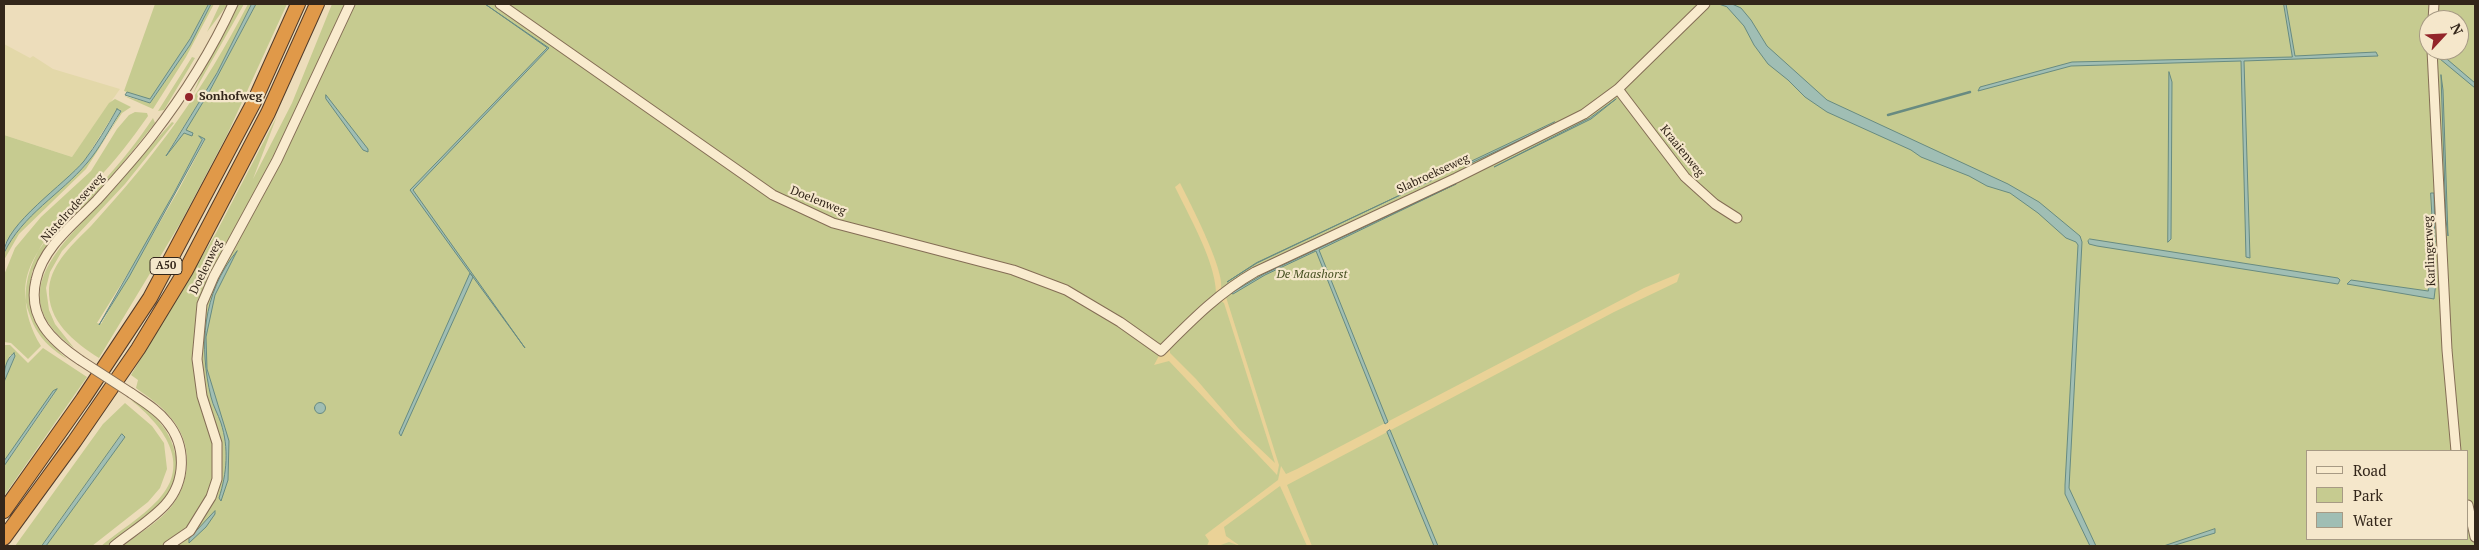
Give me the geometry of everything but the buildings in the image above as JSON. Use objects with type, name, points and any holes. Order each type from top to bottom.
[{"type":"highway","name":"A50","points":[[4,511],[83,399],[150,298],[254,102],[298,4]]},
{"type":"highway","name":"A50","points":[[4,538],[133,357],[186,270],[268,113],[317,4]]},
{"type":"street","name":"Nistelrodeseweg","points":[[114,546],[165,506],[175,492],[181,470],[180,444],[167,421],[149,405],[55,342],[41,323],[34,297],[38,271],[53,247],[152,136],[183,93],[233,4]]},
{"type":"street","name":"Doelenweg","points":[[168,546],[190,531],[211,497],[217,479],[218,443],[202,396],[196,359],[202,304],[214,276],[278,160],[350,4]]},
{"type":"street","name":"Doelenweg","points":[[500,4],[773,196],[834,223],[1013,270],[1066,290],[1112,317],[1161,351]]},
{"type":"street","name":"Slabroekseweg","points":[[1161,351],[1208,303],[1245,278],[1584,114],[1618,89],[1705,4]]},
{"type":"street","name":"Karlingerweg","points":[[2432,60],[2447,350],[2456,450]]},
{"type":"street","name":"Kraaienweg","points":[[1618,89],[1685,177],[1715,204],[1737,218]]},
{"type":"street","points":[[2469,510],[2475,537]]},
{"type":"shaded area","points":[[4,44],[30,58],[33,56],[53,69],[120,89],[72,157],[4,135]]},
{"type":"green space","points":[[155,4],[209,4],[190,39],[150,100],[124,91]]},
{"type":"green space","points":[[211,4],[214,4],[186,57],[153,109],[124,96],[150,103],[190,45]]},
{"type":"green space","points":[[220,4],[228,4],[207,32]]},
{"type":"green space","points":[[238,4],[244,4],[193,94],[205,65]]},
{"type":"green space","points":[[248,4],[252,4],[217,73],[166,155],[184,132],[192,136],[185,130],[208,94],[256,4],[287,4],[227,135],[181,222],[99,358],[72,338],[52,311],[49,288],[54,270],[59,261],[115,199],[158,147],[196,93]],"holes":[[[202,140],[205,140],[178,191],[101,324],[97,323],[145,246]]]},
{"type":"green space","name":"De Maashorst","points":[[332,4],[2475,4],[2475,546],[123,546],[154,523],[171,507],[183,486],[187,462],[186,450],[178,428],[155,402],[136,388],[138,380],[131,375],[216,233],[277,116],[253,179],[292,103]]},
{"type":"green space","points":[[192,57],[195,58],[164,110],[158,111]]},
{"type":"green space","points":[[115,99],[131,107],[122,113],[86,169],[19,234],[4,260],[7,248],[14,235],[39,208],[88,162],[121,110],[117,109],[83,163],[23,220],[4,245],[4,135],[72,157],[109,103]]},
{"type":"green space","points":[[135,112],[147,113],[148,116],[116,158],[62,218],[47,237],[36,256],[28,277],[26,298],[30,321],[41,346],[28,359],[11,343],[4,342],[4,275],[15,248],[41,217],[91,171],[117,129],[129,115]]},
{"type":"green space","points":[[153,118],[155,123],[114,174],[45,249],[32,272],[29,299],[33,318],[46,339],[67,359],[54,350],[35,328],[29,313],[25,293],[28,275],[35,257],[46,241],[108,176]]},
{"type":"green space","points":[[172,122],[174,123],[125,184],[62,251],[50,272],[46,288],[49,310],[55,324],[74,348],[52,328],[42,309],[40,289],[46,270],[57,252],[72,234]]},
{"type":"green space","points":[[4,345],[10,345],[28,363],[43,348],[87,377],[4,496],[4,466],[57,390],[4,461],[4,382],[15,356],[10,355],[4,371]]},
{"type":"green space","points":[[131,400],[156,418],[165,429],[172,442],[176,456],[176,470],[172,485],[158,506],[107,546],[101,546],[137,519],[158,500],[168,486],[173,472],[173,459],[162,433],[153,421]]},
{"type":"green space","points":[[125,403],[152,426],[164,443],[167,469],[160,488],[148,502],[92,546],[46,546],[124,437],[122,434],[42,546],[15,546],[103,424]]},
{"type":"sand","points":[[1180,183],[1206,236],[1218,267],[1221,289],[1216,292],[1215,280],[1206,253],[1175,187]]},
{"type":"sand","points":[[1680,273],[1677,282],[1614,312],[1287,485],[1312,546],[1307,546],[1280,486],[1224,527],[1226,536],[1240,546],[1229,542],[1218,546],[1207,546],[1209,541],[1205,535],[1278,480],[1281,466],[1286,474],[1297,469],[1644,288]]},
{"type":"sand","points":[[1226,297],[1279,465],[1277,475],[1169,361],[1154,365],[1161,352],[1170,346],[1170,353],[1196,379],[1239,429],[1275,463],[1224,303],[1221,301]]},
{"type":"water","points":[[209,4],[211,4],[190,45],[150,103],[125,95],[127,92],[150,99],[190,39]]},
{"type":"water","points":[[252,4],[256,4],[208,94],[186,130],[193,133],[192,136],[184,133],[166,156],[217,73]]},
{"type":"water","points":[[485,4],[549,48],[413,190],[525,348],[410,190],[547,48]]},
{"type":"water","points":[[1719,4],[1732,4],[1741,8],[1767,46],[1827,100],[2008,184],[2039,202],[2080,236],[2082,242],[2069,488],[2096,546],[2090,546],[2065,494],[2078,245],[2076,242],[2066,238],[2038,213],[2010,193],[1987,186],[1969,176],[1921,157],[1911,150],[1827,112],[1805,97],[1768,64],[1754,45],[1744,26],[1727,7]]},
{"type":"water","points":[[2284,4],[2286,4],[2295,56],[2376,52],[2378,56],[2244,61],[2250,258],[2246,257],[2241,61],[2071,66],[1978,91],[1980,87],[2072,62],[2292,57]]},
{"type":"water","points":[[2441,60],[2448,60],[2475,83],[2475,88]]},
{"type":"water","points":[[2169,72],[2172,82],[2171,239],[2168,242]]},
{"type":"water","points":[[2441,75],[2443,90],[2448,236],[2446,220]]},
{"type":"water","points":[[326,95],[368,149],[368,152],[363,150],[326,99]]},
{"type":"water","points":[[1616,99],[1591,119],[1494,167],[1590,118]]},
{"type":"water","points":[[117,109],[121,111],[92,157],[77,174],[31,216],[12,239],[4,253],[7,242],[14,230],[37,205],[84,161]]},
{"type":"water","points":[[1555,122],[1556,123],[1464,165]]},
{"type":"water","points":[[199,136],[205,139],[129,277],[99,325],[174,193],[202,140]]},
{"type":"water","points":[[1432,180],[1257,263],[1227,282],[1256,263]]},
{"type":"water","points":[[1456,184],[1319,250],[1388,422],[1385,424],[1316,251],[1265,275],[1233,294],[1231,293],[1264,274]]},
{"type":"water","points":[[2431,193],[2434,193],[2435,244],[2434,244]]},
{"type":"water","points":[[2090,239],[2338,278],[2340,280],[2338,284],[2097,246],[2089,244],[2088,241]]},
{"type":"water","points":[[2428,247],[2433,247],[2436,282],[2434,299],[2347,284],[2351,280],[2428,291]]},
{"type":"water","points":[[237,251],[215,295],[206,337],[207,369],[229,441],[228,480],[221,501],[219,498],[224,479],[226,451],[224,432],[213,404],[207,378],[205,359],[206,321],[216,284],[225,267]]},
{"type":"water","points":[[470,273],[473,277],[401,436],[399,433]]},
{"type":"water","points":[[14,353],[15,356],[4,382],[7,362]]},
{"type":"water","points":[[57,389],[4,466],[4,461],[53,391]]},
{"type":"water","points":[[320,402],[326,408],[320,414],[314,408]]},
{"type":"water","points":[[1390,430],[1438,546],[1434,546],[1387,432]]},
{"type":"water","points":[[122,434],[125,437],[46,546],[42,546]]},
{"type":"water","points":[[215,511],[206,527],[189,543],[189,539]]},
{"type":"water","points":[[2215,529],[2215,533],[2172,546],[2164,546]]},
{"type":"waterway","points":[[1888,115],[1970,92]]},
{"type":"place","name":"Sonhofweg","points":[[189,97]]}]
